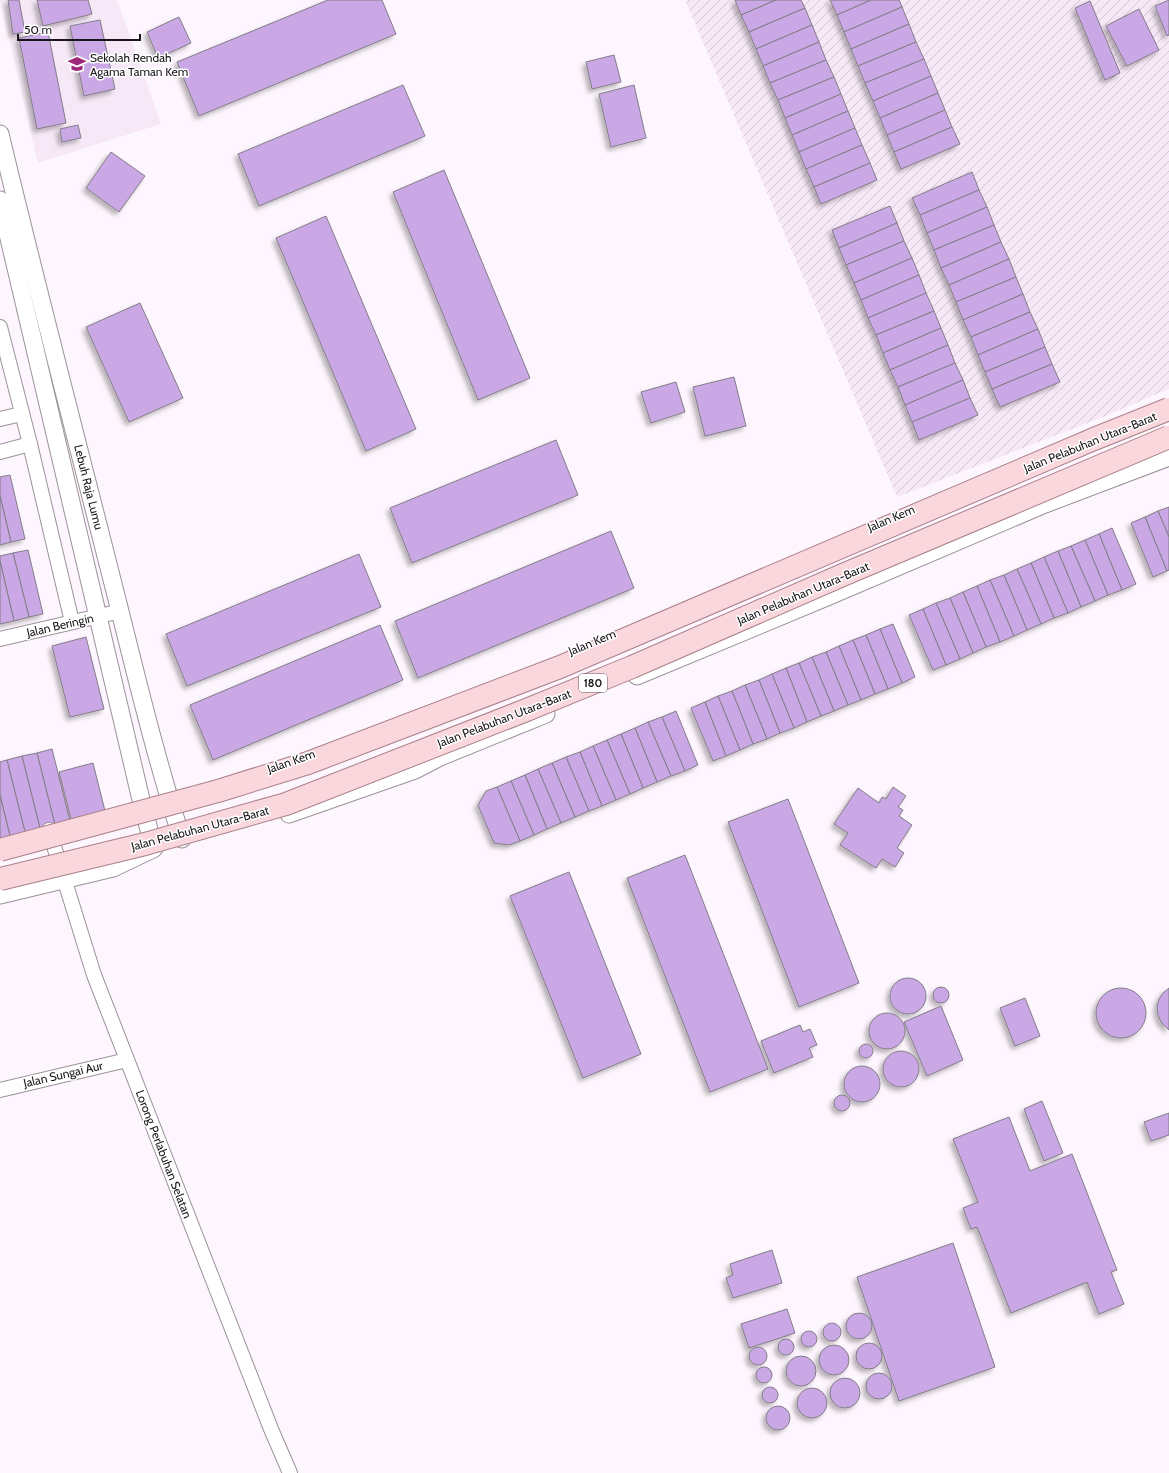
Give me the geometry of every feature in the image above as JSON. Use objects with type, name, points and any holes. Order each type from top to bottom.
[{"type":"main road","name":"Jalan Pelabuhan Utara-Barat","points":[[0,850],[226,788],[308,763],[430,717],[560,667],[1094,438],[1169,409]]},
{"type":"main road","name":"Jalan Pelabuhan Utara-Barat","points":[[0,878],[145,844],[286,804],[618,673],[845,574],[1169,437]]},
{"type":"street","name":"Lebuh Raja Lumu","points":[[0,134],[168,797],[182,839]]},
{"type":"street","name":"Lebuh Raja Lumu","points":[[0,200],[142,804],[154,848]]},
{"type":"street","points":[[0,327],[30,444],[72,622]]},
{"type":"street","name":"Jalan Kem","points":[[0,843],[284,765],[416,715],[844,538],[1169,398]]},
{"type":"street","points":[[0,419],[22,414]]},
{"type":"street","points":[[0,452],[30,444]]},
{"type":"street","points":[[0,895],[113,868],[154,848],[182,839],[291,813],[415,770],[447,754],[827,597],[1045,504],[1169,457]]},
{"type":"street","name":"Jalan Beringin","points":[[0,639],[120,611]]},
{"type":"street","name":"Lorong Perlabuhan Selatan","points":[[49,830],[94,975],[271,1429],[290,1473]]},
{"type":"street","name":"Jalan Sungai Aur","points":[[0,1090],[127,1060]]},
{"type":"shaded area","name":"Sekolah Rendah Agama Taman Kem","points":[[0,0],[117,0],[161,124],[38,163]]},
{"type":"shaded area","points":[[685,0],[1169,0],[1169,389],[1103,417],[897,497]]},
{"type":"building","points":[[8,0],[19,0],[25,32],[13,34]]},
{"type":"building","points":[[37,0],[88,0],[92,14],[43,26]]},
{"type":"building","points":[[328,0],[382,0],[396,34],[199,116],[177,62]]},
{"type":"building","points":[[735,0],[776,0],[741,15]]},
{"type":"building","points":[[776,0],[801,0],[805,8],[749,32],[741,15]]},
{"type":"building","points":[[830,0],[871,0],[837,15]]},
{"type":"building","points":[[871,0],[899,0],[902,7],[844,32],[837,15]]},
{"type":"building","points":[[1169,0],[1169,35],[1167,36],[1155,6]]},
{"type":"building","points":[[1090,1],[1120,73],[1105,80],[1075,8]]},
{"type":"building","points":[[902,7],[909,24],[851,49],[844,32]]},
{"type":"building","points":[[805,8],[812,25],[756,49],[749,32]]},
{"type":"building","points":[[1139,9],[1159,50],[1127,66],[1106,26]]},
{"type":"building","points":[[179,17],[191,43],[158,58],[147,32]]},
{"type":"building","points":[[100,20],[115,89],[84,96],[70,26]]},
{"type":"building","points":[[909,24],[916,42],[858,66],[851,49]]},
{"type":"building","points":[[812,25],[819,42],[763,66],[756,49]]},
{"type":"building","points":[[48,32],[66,123],[37,129],[19,38]]},
{"type":"building","points":[[819,42],[826,60],[770,83],[763,66]]},
{"type":"building","points":[[916,42],[924,59],[865,83],[858,66]]},
{"type":"building","points":[[614,55],[621,82],[592,89],[586,62]]},
{"type":"building","points":[[924,59],[931,76],[873,101],[865,83]]},
{"type":"building","points":[[826,60],[834,77],[778,100],[770,83]]},
{"type":"building","points":[[931,76],[938,93],[880,118],[873,101]]},
{"type":"building","points":[[834,77],[841,94],[785,118],[778,100]]},
{"type":"building","points":[[403,85],[425,136],[259,206],[238,154]]},
{"type":"building","points":[[634,85],[646,138],[611,147],[599,94]]},
{"type":"building","points":[[938,93],[945,110],[887,135],[880,118]]},
{"type":"building","points":[[841,94],[848,111],[792,135],[785,118]]},
{"type":"building","points":[[945,110],[952,127],[894,152],[887,135]]},
{"type":"building","points":[[848,111],[855,128],[799,152],[792,135]]},
{"type":"building","points":[[78,125],[81,138],[62,142],[60,129]]},
{"type":"building","points":[[952,127],[960,144],[901,169],[894,152]]},
{"type":"building","points":[[855,128],[862,145],[806,169],[799,152]]},
{"type":"building","points":[[862,145],[870,163],[814,187],[806,169]]},
{"type":"building","points":[[111,152],[145,176],[119,212],[86,188]]},
{"type":"building","points":[[870,163],[877,180],[821,204],[814,187]]},
{"type":"building","points":[[444,170],[530,378],[478,400],[393,192]]},
{"type":"building","points":[[972,172],[979,190],[920,215],[912,198]]},
{"type":"building","points":[[979,190],[987,207],[927,233],[920,215]]},
{"type":"building","points":[[890,206],[897,223],[839,248],[832,230]]},
{"type":"building","points":[[987,207],[994,225],[934,250],[927,233]]},
{"type":"building","points":[[326,216],[416,429],[366,451],[276,238]]},
{"type":"building","points":[[897,223],[904,241],[846,265],[839,248]]},
{"type":"building","points":[[994,225],[1001,242],[941,268],[934,250]]},
{"type":"building","points":[[904,241],[912,258],[854,283],[846,265]]},
{"type":"building","points":[[1001,242],[1009,259],[949,285],[941,268]]},
{"type":"building","points":[[912,258],[919,275],[861,300],[854,283]]},
{"type":"building","points":[[1009,259],[1016,277],[956,302],[949,285]]},
{"type":"building","points":[[919,275],[926,293],[868,318],[861,300]]},
{"type":"building","points":[[1016,277],[1023,294],[963,320],[956,302]]},
{"type":"building","points":[[926,293],[934,311],[876,335],[868,318]]},
{"type":"building","points":[[1023,294],[1030,312],[971,337],[963,320]]},
{"type":"building","points":[[140,303],[183,398],[129,422],[86,327]]},
{"type":"building","points":[[934,311],[941,328],[883,353],[876,335]]},
{"type":"building","points":[[1030,312],[1038,329],[978,355],[971,337]]},
{"type":"building","points":[[941,328],[948,345],[890,370],[883,353]]},
{"type":"building","points":[[1038,329],[1045,347],[985,372],[978,355]]},
{"type":"building","points":[[948,345],[955,363],[898,387],[890,370]]},
{"type":"building","points":[[1045,347],[1052,364],[992,389],[985,372]]},
{"type":"building","points":[[955,363],[963,380],[905,405],[898,387]]},
{"type":"building","points":[[1052,364],[1060,382],[1000,407],[992,389]]},
{"type":"building","points":[[734,377],[746,426],[705,436],[693,387]]},
{"type":"building","points":[[963,380],[970,398],[912,422],[905,405]]},
{"type":"building","points":[[676,382],[685,412],[651,423],[641,392]]},
{"type":"building","points":[[970,398],[978,415],[919,440],[912,422]]},
{"type":"building","points":[[556,440],[578,495],[412,563],[390,508]]},
{"type":"building","points":[[10,475],[25,539],[11,542],[0,496],[0,477]]},
{"type":"building","points":[[0,496],[11,542],[0,545]]},
{"type":"building","points":[[1169,507],[1169,537],[1158,511]]},
{"type":"building","points":[[1158,511],[1169,537],[1169,570],[1167,571],[1145,517]]},
{"type":"building","points":[[1145,517],[1167,571],[1153,577],[1131,523]]},
{"type":"building","points":[[1112,528],[1136,584],[1122,590],[1099,534]]},
{"type":"building","points":[[611,531],[634,588],[418,678],[395,621]]},
{"type":"building","points":[[1099,534],[1122,590],[1108,595],[1085,540]]},
{"type":"building","points":[[1085,540],[1108,595],[1095,601],[1071,546]]},
{"type":"building","points":[[1071,546],[1095,601],[1081,607],[1058,551]]},
{"type":"building","points":[[28,550],[43,614],[29,617],[13,553]]},
{"type":"building","points":[[1058,551],[1081,607],[1068,613],[1044,557]]},
{"type":"building","points":[[13,553],[29,617],[14,621],[0,561],[0,556]]},
{"type":"building","points":[[359,554],[381,607],[187,686],[166,634]]},
{"type":"building","points":[[1044,557],[1068,613],[1054,618],[1031,563]]},
{"type":"building","points":[[0,561],[14,621],[0,624]]},
{"type":"building","points":[[1031,563],[1054,618],[1041,624],[1017,569]]},
{"type":"building","points":[[1017,569],[1041,624],[1027,630],[1004,575]]},
{"type":"building","points":[[1004,575],[1027,630],[1014,636],[990,580]]},
{"type":"building","points":[[990,580],[1014,636],[1000,642],[977,586]]},
{"type":"building","points":[[977,586],[1000,642],[986,647],[963,592]]},
{"type":"building","points":[[963,592],[986,647],[973,653],[950,598]]},
{"type":"building","points":[[950,598],[973,653],[960,659],[936,603]]},
{"type":"building","points":[[936,603],[960,659],[946,665],[923,609]]},
{"type":"building","points":[[923,609],[946,665],[933,670],[909,615]]},
{"type":"building","points":[[893,624],[915,677],[902,683],[880,629]]},
{"type":"building","points":[[380,625],[403,680],[213,760],[190,705]]},
{"type":"building","points":[[880,629],[902,683],[888,689],[866,635]]},
{"type":"building","points":[[866,635],[888,689],[875,694],[853,640]]},
{"type":"building","points":[[86,637],[104,709],[70,717],[52,646]]},
{"type":"building","points":[[853,640],[875,694],[861,700],[839,646]]},
{"type":"building","points":[[839,646],[861,700],[848,705],[826,652]]},
{"type":"building","points":[[826,652],[848,705],[834,711],[812,657]]},
{"type":"building","points":[[812,657],[834,711],[821,716],[799,663]]},
{"type":"building","points":[[799,663],[821,716],[807,722],[786,668]]},
{"type":"building","points":[[786,668],[807,722],[794,728],[772,674]]},
{"type":"building","points":[[772,674],[794,728],[780,733],[759,680]]},
{"type":"building","points":[[759,680],[780,733],[767,739],[745,685]]},
{"type":"building","points":[[745,685],[767,739],[753,744],[732,691]]},
{"type":"building","points":[[732,691],[753,744],[740,750],[718,696]]},
{"type":"building","points":[[718,696],[740,750],[726,756],[705,702]]},
{"type":"building","points":[[705,702],[726,756],[713,761],[691,708]]},
{"type":"building","points":[[676,711],[698,765],[685,771],[662,717]]},
{"type":"building","points":[[662,717],[685,771],[671,776],[648,722]]},
{"type":"building","points":[[648,722],[671,776],[657,782],[635,728]]},
{"type":"building","points":[[635,728],[657,782],[643,788],[621,734]]},
{"type":"building","points":[[621,734],[643,788],[630,794],[607,740]]},
{"type":"building","points":[[607,740],[630,794],[616,800],[593,746]]},
{"type":"building","points":[[593,746],[616,800],[602,806],[580,752]]},
{"type":"building","points":[[52,749],[70,821],[55,825],[37,753]]},
{"type":"building","points":[[580,752],[602,806],[589,811],[566,757]]},
{"type":"building","points":[[37,753],[55,825],[40,828],[22,756]]},
{"type":"building","points":[[22,756],[40,828],[25,832],[7,760]]},
{"type":"building","points":[[566,757],[589,811],[575,817],[552,763]]},
{"type":"building","points":[[7,760],[25,832],[10,836],[0,795],[0,762]]},
{"type":"building","points":[[93,763],[105,811],[71,819],[59,772]]},
{"type":"building","points":[[552,763],[575,817],[561,823],[538,769]]},
{"type":"building","points":[[538,769],[561,823],[547,829],[525,775]]},
{"type":"building","points":[[525,775],[547,829],[534,835],[511,781]]},
{"type":"building","points":[[511,781],[534,835],[520,841],[497,787]]},
{"type":"building","points":[[497,787],[520,841],[509,845],[494,843],[478,805],[486,791]]},
{"type":"building","points":[[893,787],[906,796],[898,807],[903,810],[899,816],[912,825],[897,848],[904,853],[895,867],[882,859],[876,868],[840,845],[848,833],[834,824],[858,788],[879,803],[882,797],[886,799]]},
{"type":"building","points":[[0,795],[10,836],[0,839]]},
{"type":"building","points":[[788,799],[859,983],[799,1007],[728,822]]},
{"type":"building","points":[[685,855],[768,1069],[710,1092],[627,878]]},
{"type":"building","points":[[569,872],[641,1054],[583,1078],[510,896]]},
{"type":"building","points":[[912,978],[921,983],[925,989],[925,1003],[921,1009],[912,1014],[904,1014],[895,1009],[891,1003],[890,992],[895,983],[901,979]]},
{"type":"building","points":[[938,987],[944,987],[949,992],[947,1001],[944,1003],[938,1003],[933,998],[933,992]]},
{"type":"building","points":[[1116,988],[1126,988],[1139,995],[1146,1008],[1146,1018],[1139,1031],[1126,1038],[1116,1038],[1107,1034],[1100,1027],[1096,1018],[1096,1008],[1100,999],[1107,992]]},
{"type":"building","points":[[1169,988],[1169,1030],[1161,1022],[1157,1007],[1159,999]]},
{"type":"building","points":[[1025,998],[1040,1036],[1015,1046],[1000,1008]]},
{"type":"building","points":[[941,1006],[963,1060],[927,1076],[904,1022]]},
{"type":"building","points":[[891,1013],[900,1018],[904,1024],[904,1038],[900,1044],[891,1049],[883,1049],[874,1044],[870,1038],[869,1027],[874,1018],[880,1014]]},
{"type":"building","points":[[800,1025],[803,1032],[810,1029],[817,1045],[809,1048],[813,1057],[774,1073],[761,1041]]},
{"type":"building","points":[[863,1044],[869,1044],[873,1048],[873,1054],[869,1058],[863,1058],[859,1054],[859,1048]]},
{"type":"building","points":[[901,1051],[914,1056],[919,1069],[914,1082],[901,1087],[888,1082],[883,1069],[888,1056]]},
{"type":"building","points":[[866,1066],[875,1071],[879,1077],[879,1091],[875,1097],[866,1102],[858,1102],[849,1097],[845,1091],[844,1080],[849,1071],[855,1067]]},
{"type":"building","points":[[842,1095],[849,1100],[850,1103],[845,1110],[842,1111],[835,1106],[834,1103],[839,1096]]},
{"type":"building","points":[[1042,1101],[1063,1153],[1044,1161],[1024,1109]]},
{"type":"building","points":[[1169,1113],[1169,1135],[1151,1141],[1144,1122]]},
{"type":"building","points":[[1009,1117],[1030,1171],[1072,1154],[1117,1270],[1111,1272],[1124,1304],[1099,1314],[1087,1282],[1011,1313],[977,1227],[971,1229],[963,1208],[978,1202],[953,1139]]},
{"type":"building","points":[[953,1243],[995,1367],[899,1401],[857,1277]]},
{"type":"building","points":[[772,1250],[782,1283],[733,1298],[726,1278],[733,1275],[730,1264]]},
{"type":"building","points":[[787,1309],[795,1333],[749,1348],[741,1324]]},
{"type":"building","points":[[859,1313],[868,1317],[872,1326],[868,1335],[859,1339],[850,1335],[846,1326],[850,1317]]},
{"type":"building","points":[[832,1323],[838,1326],[841,1332],[838,1338],[832,1341],[826,1338],[823,1332],[826,1326]]},
{"type":"building","points":[[806,1331],[812,1331],[817,1336],[815,1345],[812,1347],[806,1347],[801,1342],[801,1336]]},
{"type":"building","points":[[783,1339],[789,1339],[794,1344],[792,1353],[789,1355],[783,1355],[778,1350],[778,1344]]},
{"type":"building","points":[[869,1343],[878,1347],[882,1356],[878,1365],[869,1369],[860,1365],[856,1356],[860,1347]]},
{"type":"building","points":[[834,1345],[845,1349],[849,1360],[845,1371],[834,1375],[823,1371],[819,1360],[823,1349]]},
{"type":"building","points":[[758,1347],[764,1350],[767,1356],[764,1362],[758,1365],[752,1362],[749,1356],[752,1350]]},
{"type":"building","points":[[801,1356],[812,1360],[816,1371],[812,1382],[801,1386],[790,1382],[786,1371],[790,1360]]},
{"type":"building","points":[[761,1367],[767,1367],[772,1372],[770,1381],[767,1383],[761,1383],[756,1378],[756,1372]]},
{"type":"building","points":[[879,1373],[888,1377],[892,1386],[888,1395],[879,1399],[870,1395],[866,1386],[870,1377]]},
{"type":"building","points":[[845,1378],[856,1382],[860,1393],[856,1404],[845,1408],[834,1404],[830,1393],[834,1382]]},
{"type":"building","points":[[767,1387],[773,1387],[778,1392],[776,1401],[773,1403],[767,1403],[762,1398],[762,1392]]},
{"type":"building","points":[[812,1388],[823,1392],[827,1403],[823,1414],[812,1418],[801,1414],[797,1403],[801,1392]]},
{"type":"building","points":[[778,1406],[786,1410],[790,1418],[786,1426],[778,1430],[770,1426],[766,1418],[770,1410]]},
{"type":"place","name":"Sekolah Rendah Agama Taman Kem","points":[[77,64]]}]
